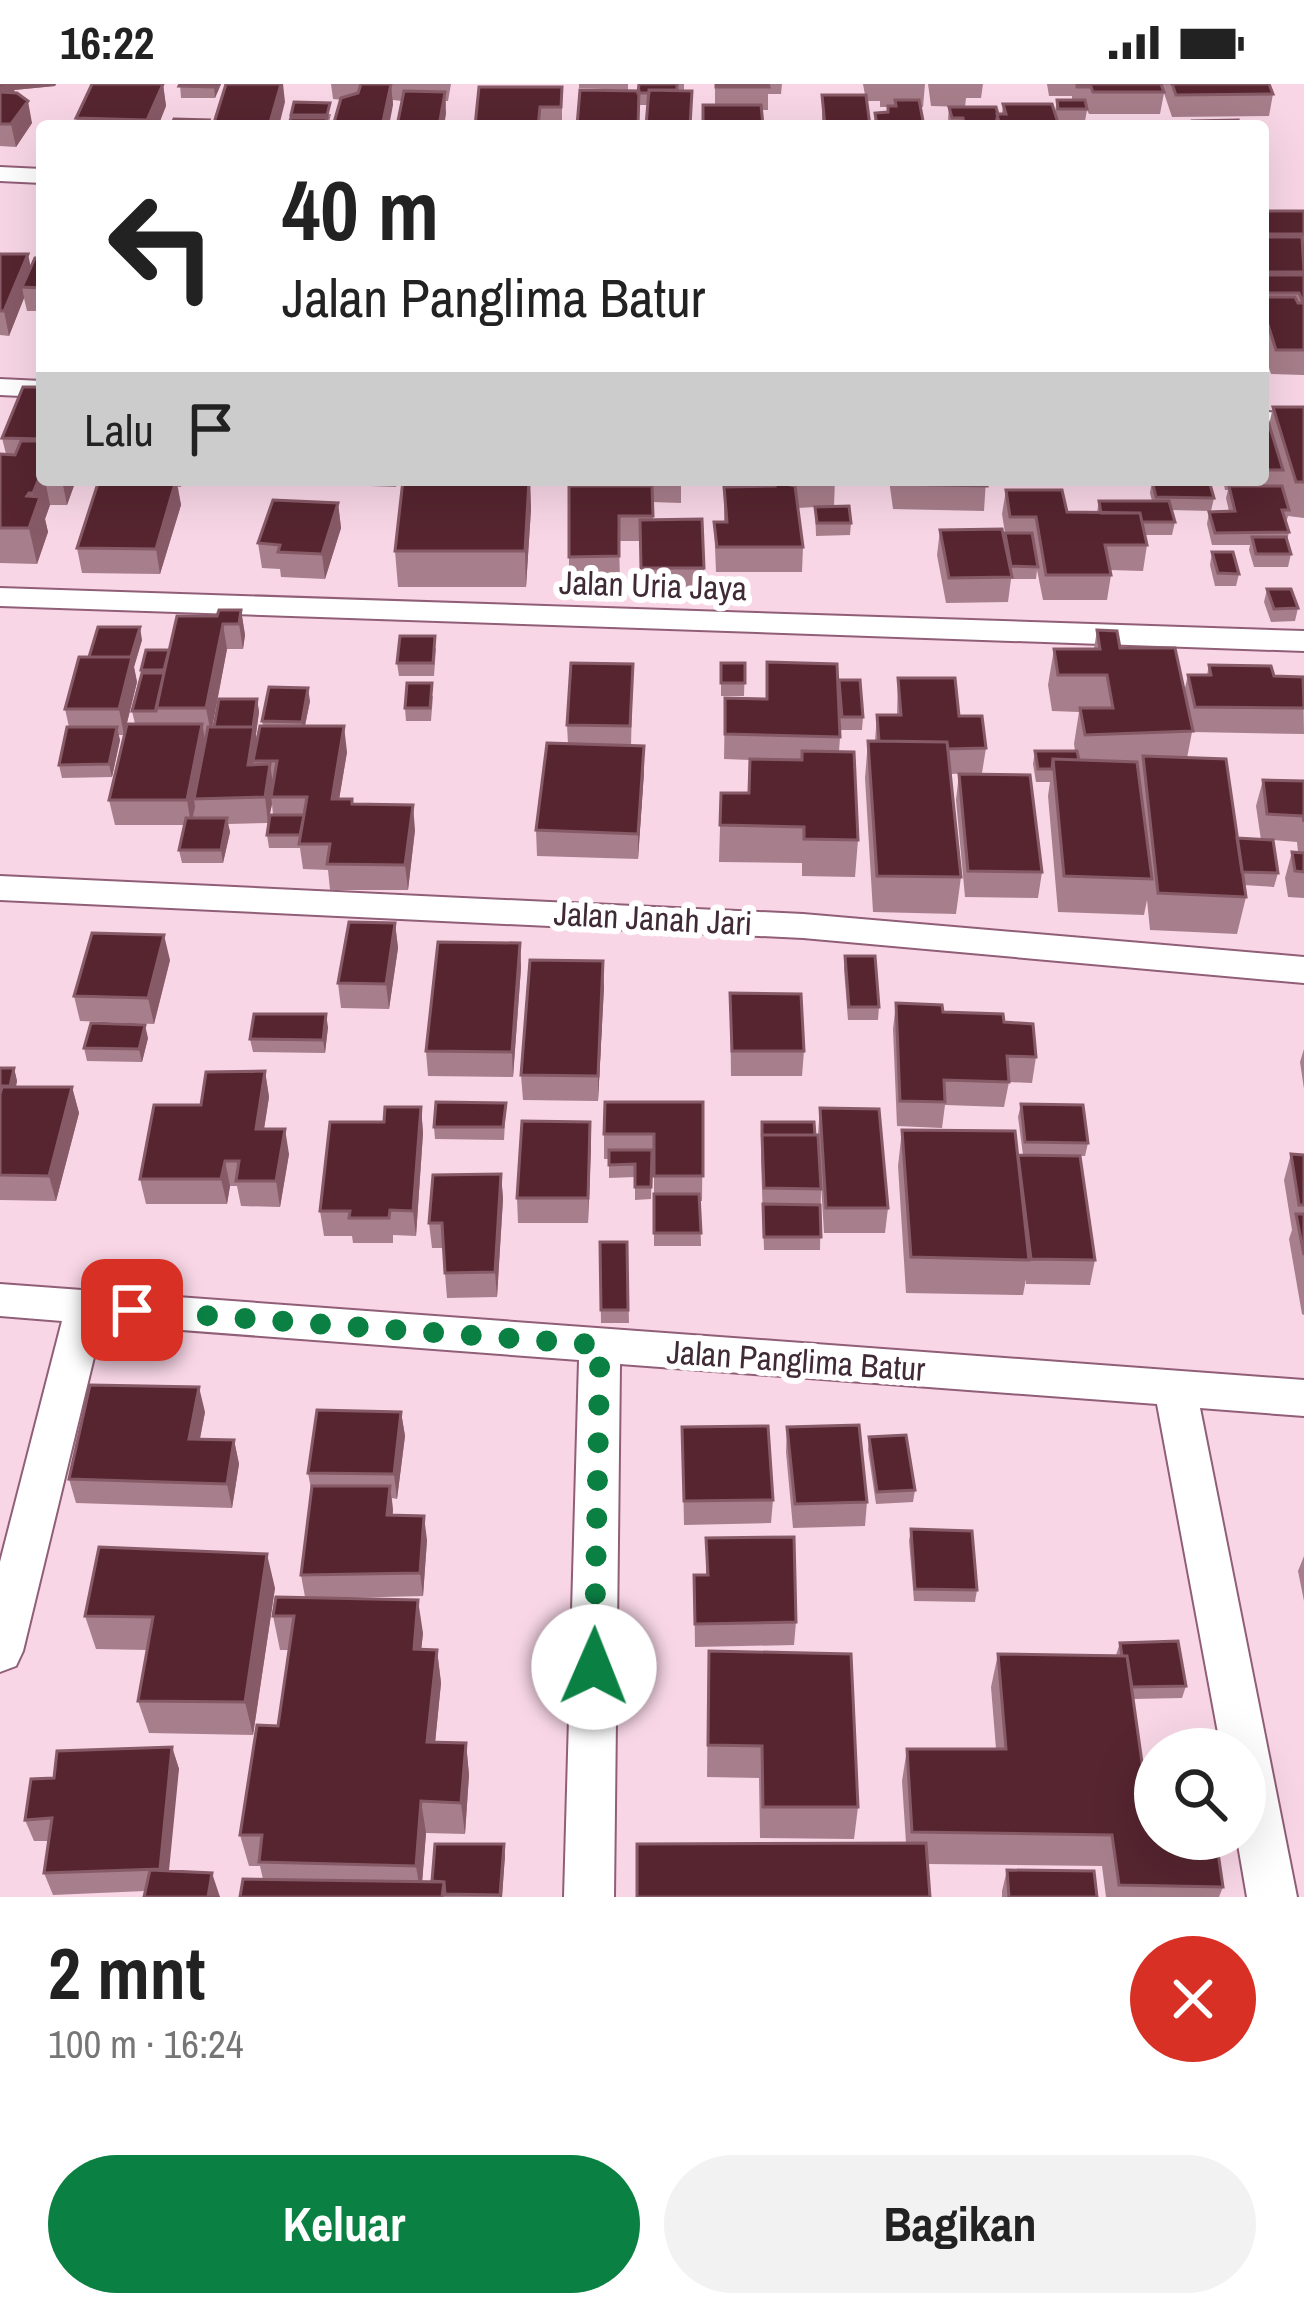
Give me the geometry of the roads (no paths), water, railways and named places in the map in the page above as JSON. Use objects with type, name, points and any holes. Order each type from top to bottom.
[{"type":"street","points":[[0,174],[36,176]]},
{"type":"street","points":[[0,387],[36,389]]},
{"type":"street","points":[[1269,420],[1304,421]]},
{"type":"street","name":"Jalan Uria Jaya","points":[[0,597],[1304,641]]},
{"type":"street","name":"Jalan Janah Jari","points":[[0,888],[779,925],[1304,970]]},
{"type":"street","name":"Jalan Panglima Batur","points":[[0,1300],[1304,1398]]},
{"type":"street","points":[[0,1651],[86,1306]]},
{"type":"street","points":[[589,1897],[600,1345]]},
{"type":"street","points":[[1175,1388],[1239,1728]]},
{"type":"street","points":[[1265,1860],[1272,1897]]}]
